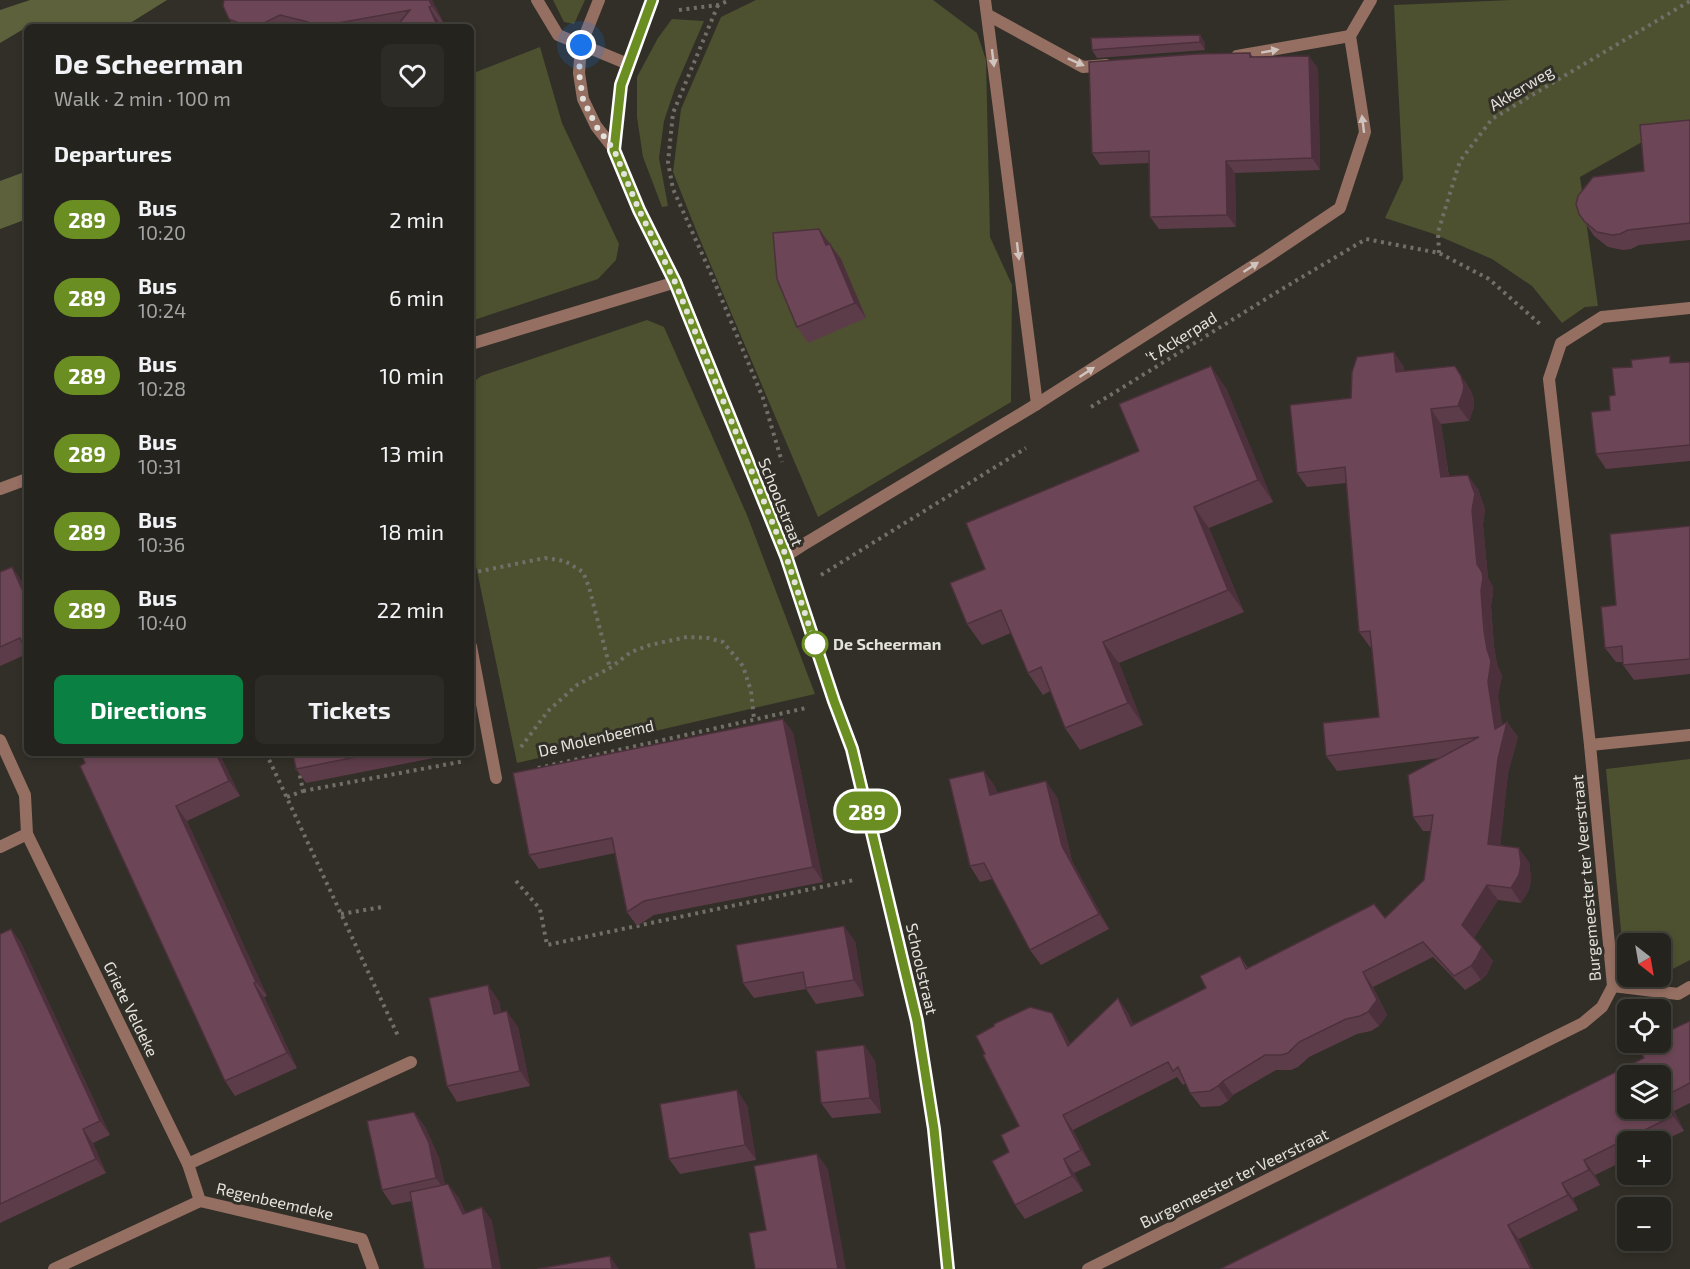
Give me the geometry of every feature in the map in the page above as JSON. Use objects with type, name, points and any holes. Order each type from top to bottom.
[{"type":"street","points":[[537,0],[558,35],[628,64]]},
{"type":"street","name":"Schoolstraat","points":[[599,0],[581,45],[579,73],[583,99],[596,126],[614,150],[639,210],[675,282],[786,556],[852,749],[917,1021],[934,1129],[948,1269]]},
{"type":"street","name":"Schoolstraat","points":[[614,150],[621,85],[651,0]]},
{"type":"street","points":[[985,0],[1037,404]]},
{"type":"street","points":[[786,556],[1037,404],[1340,208],[1365,132],[1350,36],[1371,0]]},
{"type":"street","points":[[988,15],[1083,67],[1118,64]]},
{"type":"street","points":[[1223,57],[1350,36]]},
{"type":"street","points":[[474,343],[675,282]]},
{"type":"street","points":[[1561,343],[1602,316],[1690,308]]},
{"type":"street","name":"Burgemeester ter Veerstraat","points":[[1088,1269],[1583,1023],[1602,1007],[1613,986],[1590,745],[1549,379],[1561,343]]},
{"type":"street","points":[[0,489],[24,480]]},
{"type":"street","points":[[474,662],[496,778]]},
{"type":"street","points":[[1590,745],[1690,735]]},
{"type":"street","name":"Griete Veldeke","points":[[0,740],[25,795],[27,834],[188,1164],[200,1201]]},
{"type":"street","points":[[0,847],[27,834]]},
{"type":"street","points":[[1613,986],[1678,994],[1690,987]]},
{"type":"street","points":[[188,1164],[411,1062]]},
{"type":"street","name":"Regenbeemdeke","points":[[54,1269],[200,1201],[362,1239],[373,1269]]},
{"type":"path","points":[[730,0],[718,5],[673,113],[668,162],[672,189],[710,269],[764,398],[783,465]]},
{"type":"path","name":"Akkerweg","points":[[1439,253],[1438,232],[1460,161],[1492,119],[1690,1]]},
{"type":"path","name":"'t Ackerpad","points":[[1090,408],[1366,239],[1439,253],[1489,279],[1561,343]]},
{"type":"path","points":[[806,543],[817,578],[1029,446]]},
{"type":"path","points":[[474,572],[545,558],[566,561],[583,572],[610,668]]},
{"type":"path","points":[[496,778],[512,762],[526,739],[548,711],[577,685],[610,668],[631,652],[659,642],[687,637],[708,638],[723,642],[743,666],[751,691],[754,719]]},
{"type":"path","name":"De Molenbeemd","points":[[496,778],[834,701]]},
{"type":"path","points":[[267,756],[411,1062]]},
{"type":"path","points":[[287,798],[303,791],[492,756]]},
{"type":"path","points":[[297,762],[303,791]]},
{"type":"path","points":[[516,881],[540,909],[547,945],[882,874]]},
{"type":"path","points":[[342,914],[382,907]]},
{"type":"green space","points":[[30,0],[167,0],[129,24],[24,24],[24,29],[0,43],[0,10]]},
{"type":"green space","points":[[553,0],[585,0],[574,24],[564,22]]},
{"type":"green space","points":[[756,0],[933,0],[977,33],[986,60],[990,237],[1012,285],[1011,402],[818,517],[673,172],[681,109],[721,17]]},
{"type":"green space","points":[[1511,0],[1690,0],[1690,122],[1674,124],[1580,177],[1598,306],[1585,307],[1562,323],[1532,286],[1492,259],[1434,234],[1385,218],[1403,179],[1394,5]]},
{"type":"green space","points":[[672,19],[704,21],[675,88],[664,121],[659,158],[668,206],[662,207],[643,157],[637,117],[637,77],[658,38]]},
{"type":"green space","points":[[540,47],[562,123],[619,244],[616,260],[598,279],[474,320],[474,73]]},
{"type":"green space","points":[[24,172],[24,220],[0,229],[0,181]]},
{"type":"green space","points":[[647,320],[664,327],[747,515],[815,694],[517,763],[474,556],[474,382],[481,376]]},
{"type":"green space","points":[[1690,759],[1690,960],[1671,970],[1671,933],[1621,933],[1606,769]]},
{"type":"building","points":[[224,0],[429,0],[432,6],[429,7],[437,24],[398,24],[410,10],[338,24],[310,24],[280,15],[262,24],[241,24],[229,19],[223,6]]},
{"type":"building","points":[[1200,35],[1200,42],[1092,50],[1091,38]]},
{"type":"building","points":[[1250,53],[1250,57],[1309,56],[1312,158],[1226,161],[1227,215],[1150,217],[1149,151],[1092,153],[1089,62],[1197,54]]},
{"type":"building","points":[[1690,120],[1690,223],[1628,230],[1612,235],[1597,232],[1584,221],[1576,204],[1578,196],[1593,177],[1644,171],[1640,125]]},
{"type":"building","points":[[819,229],[826,245],[830,244],[855,303],[797,327],[777,279],[773,233]]},
{"type":"building","points":[[1394,352],[1396,372],[1455,366],[1464,386],[1458,406],[1431,409],[1441,477],[1468,475],[1475,494],[1472,510],[1477,564],[1483,578],[1481,591],[1484,631],[1491,661],[1488,682],[1495,729],[1507,722],[1498,759],[1488,844],[1519,848],[1521,864],[1519,875],[1511,888],[1487,885],[1462,925],[1482,947],[1471,966],[1454,976],[1423,942],[1363,972],[1377,1000],[1368,1012],[1346,1019],[1299,1042],[1288,1053],[1265,1055],[1210,1091],[1190,1093],[1178,1067],[1173,1071],[1168,1062],[1063,1115],[1081,1150],[1064,1159],[1072,1176],[1015,1205],[992,1161],[1009,1152],[1001,1135],[1019,1126],[983,1055],[985,1054],[976,1036],[994,1024],[1030,1007],[1052,1013],[1068,1046],[1118,998],[1131,1026],[1206,988],[1200,976],[1240,956],[1246,969],[1374,904],[1385,918],[1424,880],[1433,815],[1413,817],[1408,775],[1479,737],[1326,756],[1323,723],[1379,717],[1370,631],[1359,632],[1345,467],[1297,473],[1290,405],[1351,398],[1352,372],[1357,357]]},
{"type":"building","points":[[1670,356],[1670,363],[1690,362],[1690,445],[1596,454],[1591,412],[1610,410],[1609,396],[1615,395],[1612,368],[1632,367],[1631,360]]},
{"type":"building","points":[[1211,366],[1258,480],[1194,507],[1228,590],[1103,642],[1128,703],[1065,728],[1041,667],[1028,673],[1001,610],[967,624],[950,583],[985,569],[966,523],[1139,451],[1119,404]]},
{"type":"building","points":[[1690,526],[1690,659],[1623,665],[1622,646],[1605,648],[1601,607],[1616,605],[1610,534]]},
{"type":"building","points":[[12,567],[24,593],[24,647],[20,638],[0,647],[0,572]]},
{"type":"building","points":[[783,719],[813,867],[644,901],[627,912],[612,838],[529,855],[513,773]]},
{"type":"building","points":[[82,756],[217,756],[229,781],[176,806],[287,1053],[225,1081],[80,766],[85,763]]},
{"type":"building","points":[[294,756],[361,756],[296,769]]},
{"type":"building","points":[[984,771],[990,795],[1046,781],[1062,846],[1099,914],[1030,950],[984,863],[970,866],[949,779]]},
{"type":"building","points":[[844,926],[854,980],[806,988],[803,972],[743,983],[736,945]]},
{"type":"building","points":[[11,929],[100,1121],[83,1129],[96,1159],[0,1204],[0,934]]},
{"type":"building","points":[[488,985],[494,1014],[507,1011],[520,1071],[447,1086],[429,998]]},
{"type":"building","points":[[1690,1021],[1690,1083],[1671,1093],[1671,1065],[1630,1065],[1644,1058],[1642,1053],[1671,1053],[1671,1030]]},
{"type":"building","points":[[864,1045],[870,1098],[821,1103],[816,1051]]},
{"type":"building","points":[[1617,1071],[1617,1119],[1667,1119],[1643,1131],[1617,1131],[1617,1144],[1584,1160],[1589,1170],[1562,1183],[1568,1195],[1508,1225],[1531,1269],[1220,1269]]},
{"type":"building","points":[[737,1090],[745,1145],[669,1159],[660,1104]]},
{"type":"building","points":[[414,1112],[429,1143],[436,1178],[382,1190],[367,1121]]},
{"type":"building","points":[[817,1154],[838,1269],[755,1269],[749,1233],[766,1230],[754,1166]]},
{"type":"building","points":[[448,1184],[463,1214],[482,1207],[493,1269],[424,1269],[410,1192]]},
{"type":"building","points":[[610,1256],[612,1269],[537,1269]]},
{"type":"bus line","name":"289","points":[[652,0],[621,85],[614,150],[639,210],[675,282],[786,556],[852,749],[917,1021],[934,1129],[948,1269]]},
{"type":"place","name":"De Scheerman","points":[[815,644]]},
{"type":"route","points":[[581,45],[579,73],[583,99],[596,126],[614,150],[639,210],[675,282],[786,556],[815,644]]}]
